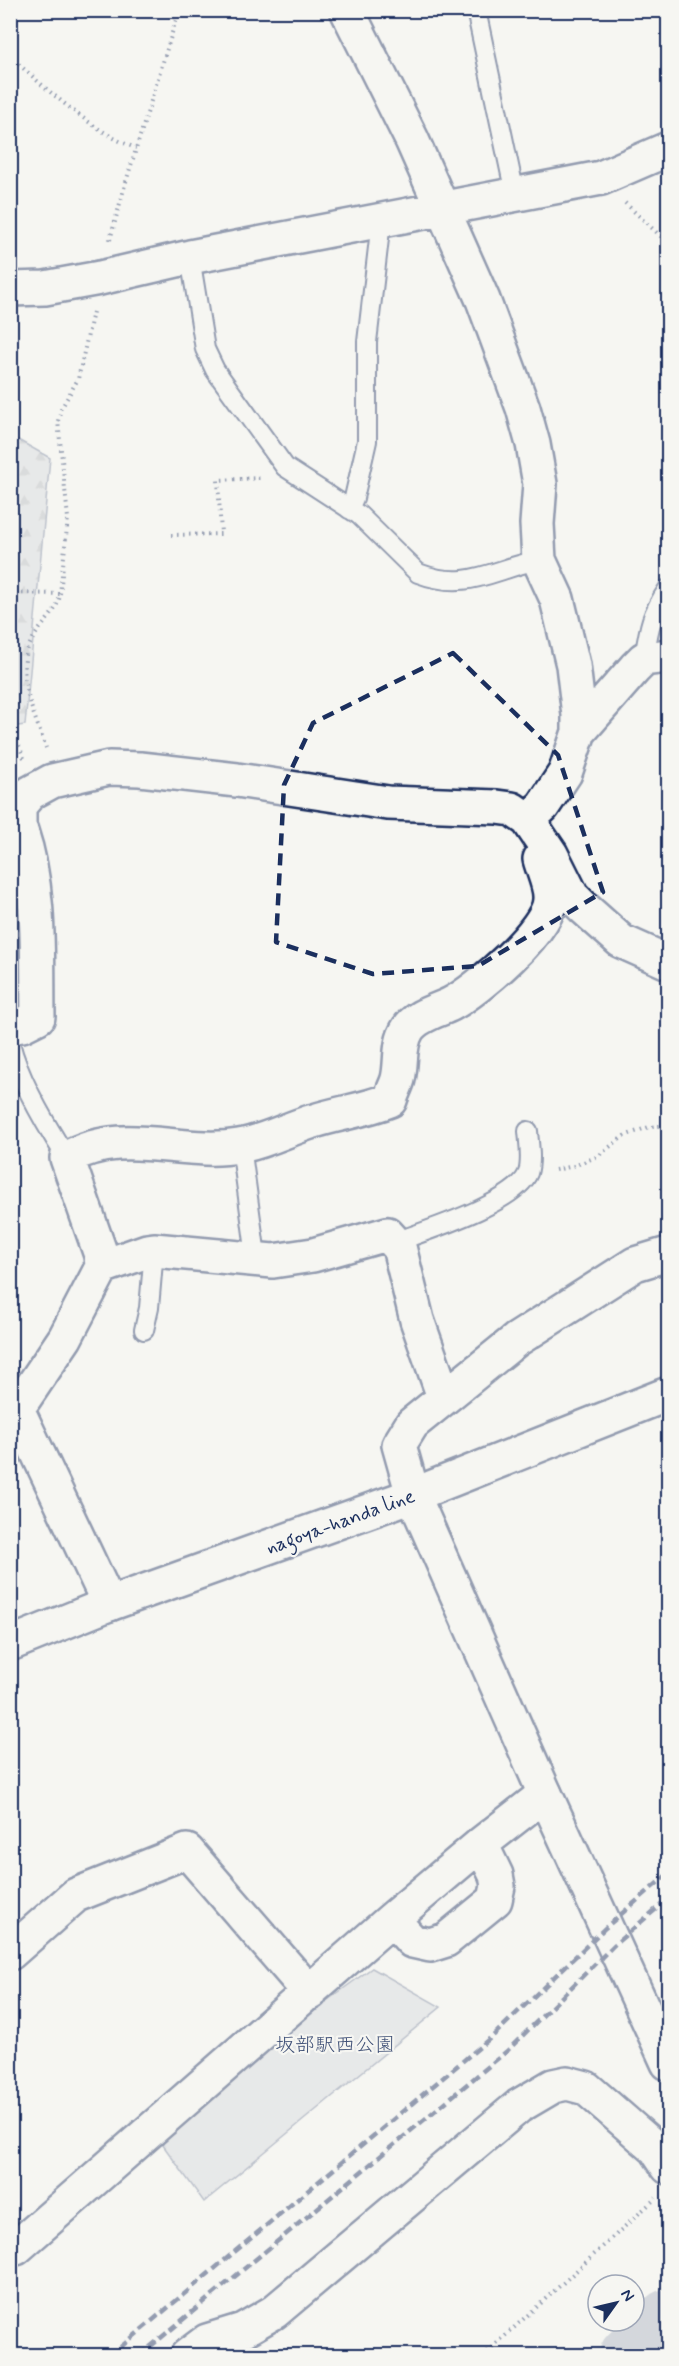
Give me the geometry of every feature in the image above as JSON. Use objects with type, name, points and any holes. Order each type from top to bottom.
[{"type":"street","points":[[109,1604],[14,1410],[65,1338],[102,1267],[101,1255],[67,1158],[85,1148],[104,1144],[140,1143],[208,1148],[240,1146],[314,1121],[390,1100],[398,1078],[402,1043],[408,1029],[417,1020],[453,1003],[488,977],[528,940],[545,919],[550,899],[531,826],[565,773],[579,732],[573,665],[557,599],[539,560],[537,524],[540,484],[533,444],[483,300],[412,140],[347,10]]},
{"type":"street","points":[[10,289],[56,286],[100,278],[190,256],[601,178],[669,149]]},
{"type":"street","points":[[579,732],[634,668],[656,658]]},
{"type":"street","points":[[10,1026],[38,1017],[37,919],[29,855],[20,826],[19,806],[30,793],[57,779],[109,768],[140,769],[237,780],[388,803],[497,807],[512,810],[531,826],[551,854],[572,896],[621,941],[669,980]]},
{"type":"street","points":[[10,865],[20,826]]},
{"type":"street","points":[[621,941],[669,962]]},
{"type":"street","points":[[102,1267],[147,1251],[273,1261],[313,1255],[387,1234],[399,1247],[417,1320],[444,1397]]},
{"type":"street","points":[[669,1254],[635,1264],[516,1340],[412,1424],[399,1445],[413,1495],[545,1794],[669,2063]]},
{"type":"street","name":"nagoya-handa line","points":[[10,1644],[109,1604],[413,1495],[669,1394]]},
{"type":"street","points":[[10,2241],[16,2248],[392,1919],[545,1794]]},
{"type":"street","points":[[392,1919],[412,1941],[430,1945],[446,1940],[495,1900],[498,1886],[496,1875],[481,1844]]},
{"type":"street","points":[[10,1953],[76,1895],[186,1851],[310,1992]]},
{"type":"street","points":[[187,2355],[207,2341],[243,2330],[274,2312],[519,2106],[553,2086],[567,2083],[586,2088],[656,2149],[664,2182]]},
{"type":"lane","points":[[476,10],[515,195]]},
{"type":"lane","points":[[349,509],[354,498],[368,441],[367,342],[380,230],[377,221]]},
{"type":"lane","points":[[190,256],[205,349],[215,370],[285,467],[358,515],[418,573],[431,578],[453,582],[477,579],[523,563],[539,560]]},
{"type":"lane","points":[[656,658],[649,624],[655,609],[669,589]]},
{"type":"lane","points":[[10,1043],[33,1099],[67,1158]]},
{"type":"lane","points":[[395,1242],[449,1223],[513,1191],[528,1173],[530,1152],[528,1131]]},
{"type":"lane","points":[[240,1146],[255,1249],[254,1259]]},
{"type":"lane","points":[[144,1330],[149,1308],[154,1251]]},
{"type":"path","points":[[10,56],[39,82],[118,142],[136,148]]},
{"type":"path","points":[[601,178],[604,185],[669,243]]},
{"type":"path","points":[[171,535],[221,534],[218,480],[286,476],[292,472]]},
{"type":"path","points":[[10,593],[60,594],[59,606],[27,647],[24,670],[25,684],[57,779]]},
{"type":"path","points":[[528,1173],[542,1173],[574,1166],[598,1156],[624,1136],[648,1127],[669,1125]]},
{"type":"path","points":[[483,2355],[618,2231],[664,2182]]},
{"type":"highlighted area","points":[[453,653],[558,755],[603,892],[478,966],[373,974],[276,942],[284,785],[313,723]]},
{"type":"green space","points":[[11,436],[50,458],[25,725],[11,727]]},
{"type":"green space","name":"坂部駅西公園","points":[[372,1968],[441,2007],[204,2202],[160,2141],[321,2005]]},
{"type":"waterway","points":[[629,2356],[668,2319]]},
{"type":"railway","points":[[110,2356],[494,2035],[605,1928],[668,1874]]},
{"type":"railway","points":[[139,2356],[507,2051],[614,1945],[668,1899]]}]
